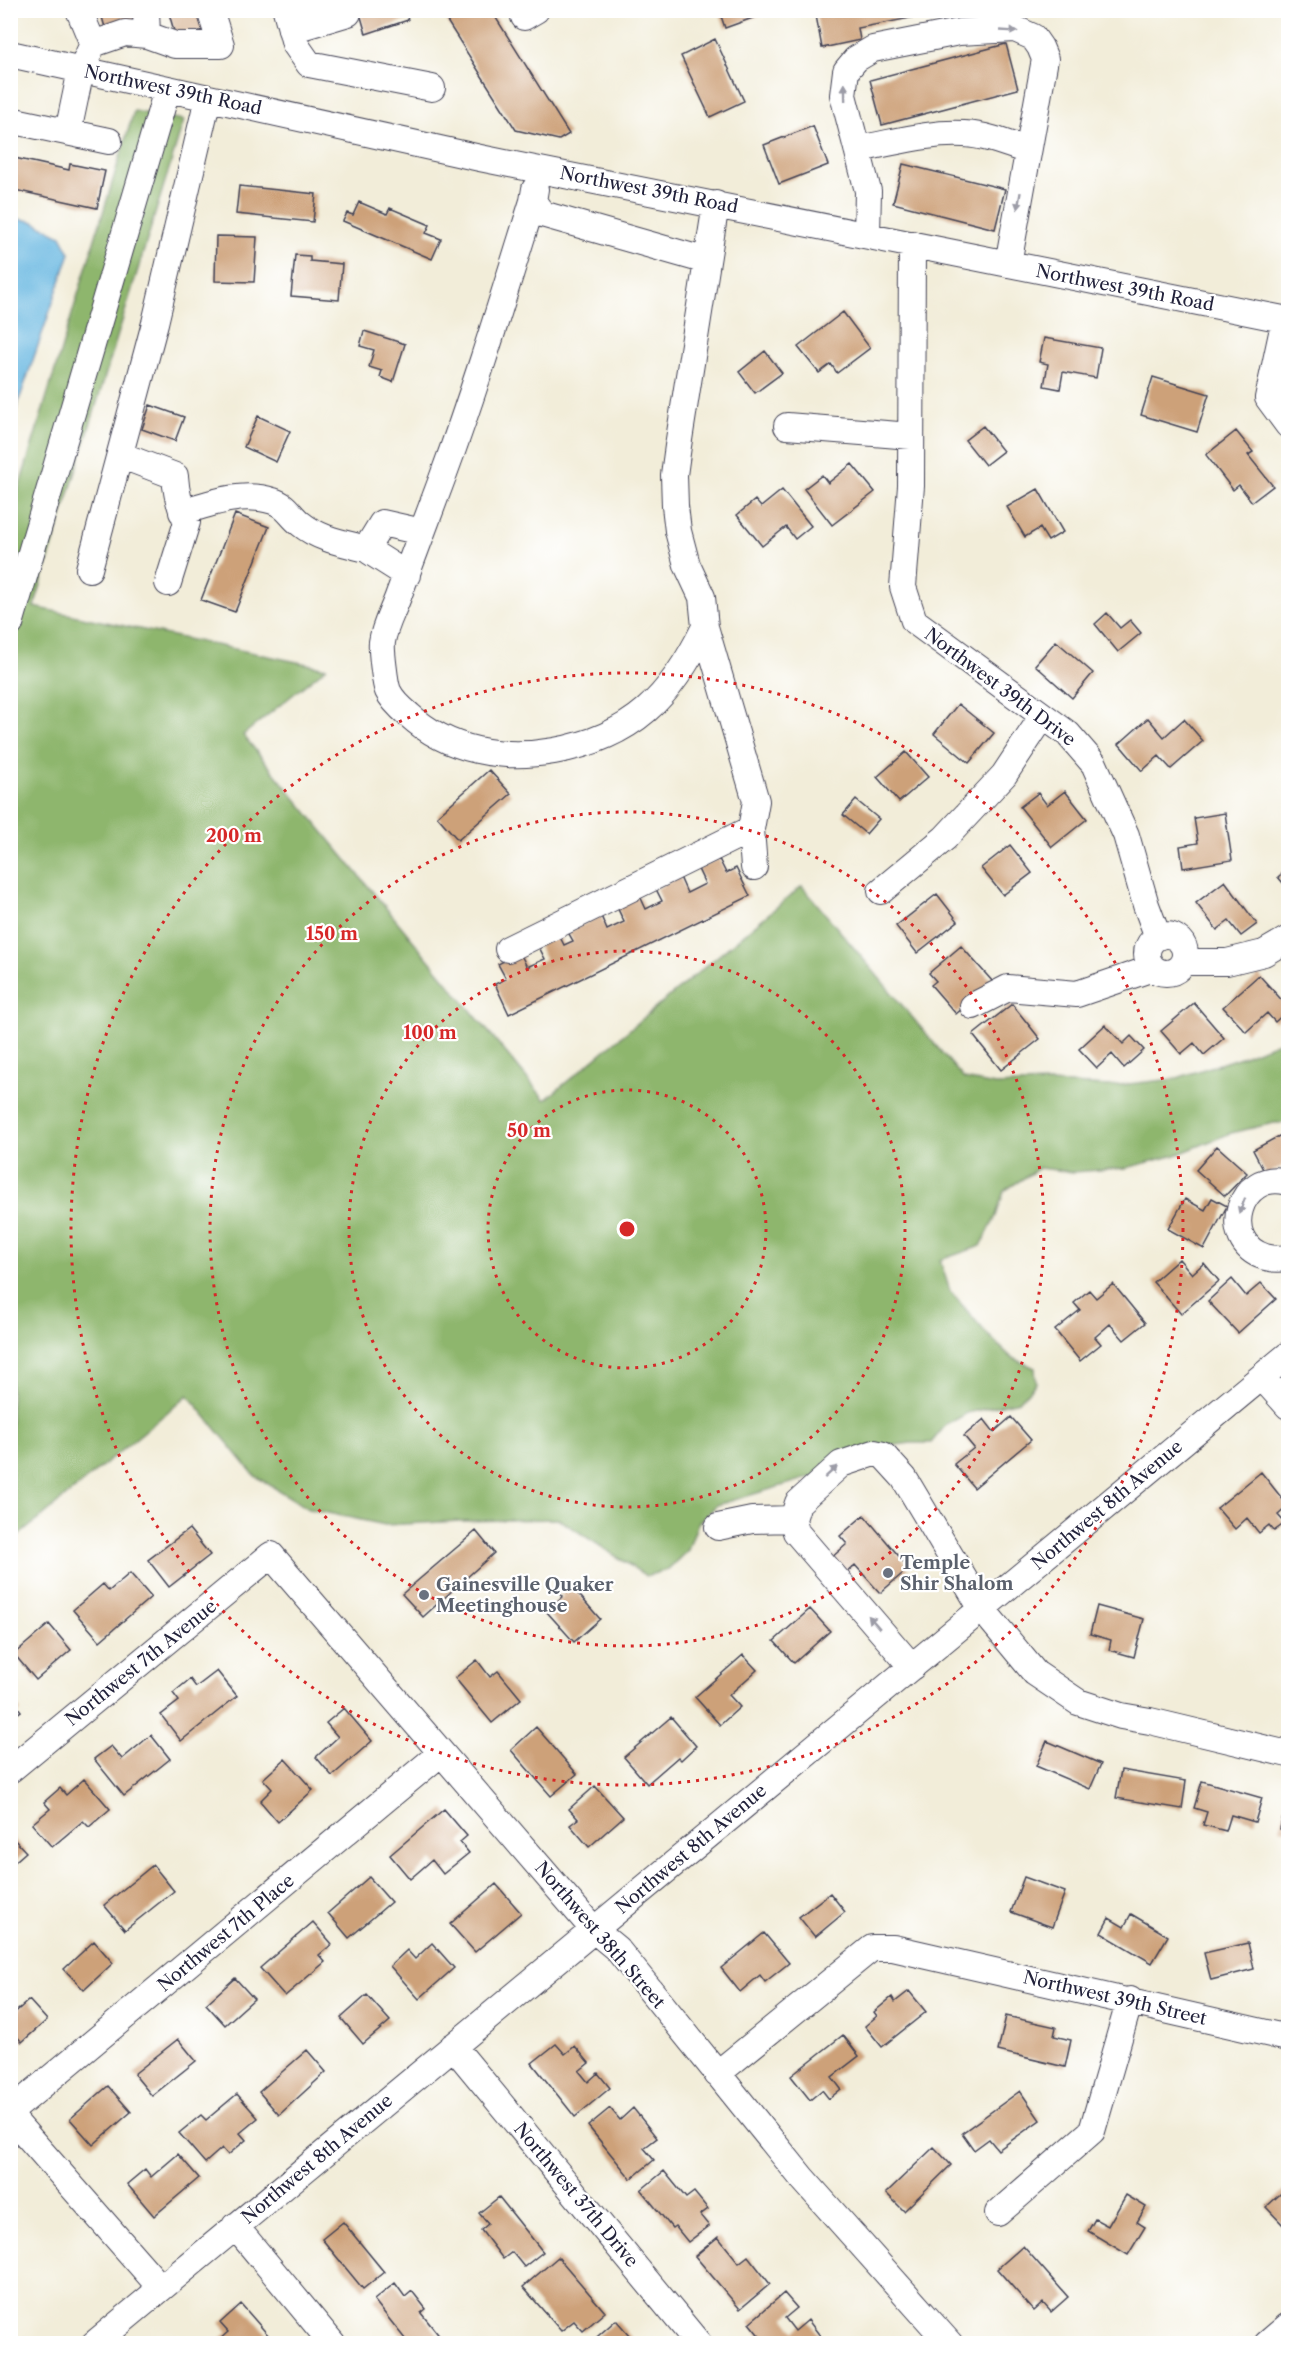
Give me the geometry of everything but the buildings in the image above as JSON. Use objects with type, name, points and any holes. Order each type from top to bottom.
[{"type":"street","points":[[79,10],[93,44]]},
{"type":"street","points":[[68,132],[81,70],[93,44],[125,33],[146,22],[175,45],[221,45],[210,10]]},
{"type":"street","points":[[348,14],[288,20],[295,44],[309,64],[432,88]]},
{"type":"street","points":[[867,235],[868,191],[843,95],[846,71],[856,59],[873,49],[884,46],[959,32],[1015,29],[1033,37],[1045,59],[1008,264]]},
{"type":"street","name":"Northwest 39th Road","points":[[10,54],[480,158],[1287,320]]},
{"type":"street","points":[[10,624],[167,90]]},
{"type":"street","points":[[89,569],[155,323],[208,98]]},
{"type":"street","points":[[10,120],[109,141]]},
{"type":"street","points":[[857,149],[925,136],[966,134],[1028,151]]},
{"type":"street","points":[[538,168],[533,201],[467,412],[382,642],[387,691],[420,725],[449,742],[480,752],[509,755],[540,754],[597,739],[642,715],[666,693],[688,662],[705,627]]},
{"type":"street","points":[[533,201],[542,214],[707,261]]},
{"type":"street","points":[[716,204],[674,476],[675,506],[678,531],[687,564],[702,597],[705,627],[756,801],[751,829],[754,867]]},
{"type":"street","name":"Northwest 39th Drive","points":[[912,244],[911,486],[903,587],[914,621],[1068,734],[1094,764],[1126,835],[1146,905],[1158,937]]},
{"type":"street","points":[[1287,320],[1268,398],[1288,425]]},
{"type":"street","points":[[787,426],[911,436]]},
{"type":"street","points":[[120,455],[175,476],[176,493],[188,522],[168,583]]},
{"type":"street","points":[[182,512],[234,497],[272,501],[286,507],[300,524],[324,537],[366,549],[406,575]]},
{"type":"street","points":[[366,549],[382,524],[422,532]]},
{"type":"street","points":[[881,891],[945,838],[1004,775],[1043,716]]},
{"type":"street","points":[[508,949],[751,829]]},
{"type":"street","points":[[1173,936],[1180,941],[1185,954],[1184,962],[1173,972],[1166,974],[1153,968],[1147,955],[1152,941],[1158,937],[1173,936]]},
{"type":"street","points":[[1184,962],[1227,962],[1264,953],[1288,939]]},
{"type":"street","points":[[973,1006],[1008,988],[1077,994],[1153,968]]},
{"type":"street","points":[[1288,1182],[1275,1180],[1257,1186],[1243,1201],[1238,1222],[1240,1233],[1253,1251],[1273,1259],[1288,1257]]},
{"type":"street","name":"Northwest 8th Avenue","points":[[94,2343],[1288,1355]]},
{"type":"street","points":[[1262,1377],[1288,1406]]},
{"type":"street","points":[[912,1667],[796,1532],[793,1519],[798,1503],[841,1464],[874,1453],[883,1455],[904,1478],[982,1609],[1035,1673],[1078,1702],[1121,1716],[1288,1754]]},
{"type":"street","points":[[718,1527],[752,1520],[793,1519]]},
{"type":"street","name":"Northwest 38th Street","points":[[272,1556],[594,1930],[617,1948],[802,2178],[950,2343]]},
{"type":"street","name":"Northwest 7th Avenue","points":[[10,1770],[272,1556]]},
{"type":"street","name":"Northwest 7th Place","points":[[10,2114],[441,1753]]},
{"type":"street","name":"Northwest 39th Street","points":[[717,2074],[872,1948],[893,1948],[1130,2000],[1288,2038]]},
{"type":"street","points":[[998,2213],[1092,2131],[1130,2000]]},
{"type":"street","name":"Northwest 37th Drive","points":[[453,2046],[699,2343]]},
{"type":"street","points":[[10,2114],[161,2288]]},
{"type":"street","points":[[236,2226],[333,2343]]},
{"type":"street","points":[[1267,2343],[1288,2326]]},
{"type":"green space","points":[[134,111],[184,120],[34,607],[326,668],[243,735],[545,1100],[802,886],[964,1079],[995,1085],[1049,1083],[1110,1086],[1174,1079],[1244,1056],[1288,1038],[1288,1123],[1274,1123],[1231,1133],[1176,1155],[1126,1168],[1073,1172],[1039,1168],[1004,1191],[996,1216],[981,1246],[940,1260],[950,1291],[987,1334],[1011,1357],[1035,1368],[1036,1383],[1019,1401],[967,1413],[945,1426],[931,1443],[875,1448],[815,1476],[717,1505],[698,1523],[688,1550],[667,1570],[646,1576],[559,1519],[385,1525],[309,1509],[255,1476],[188,1395],[11,1542],[11,514]]},
{"type":"water","points":[[11,218],[32,221],[61,236],[70,253],[15,412],[11,416]]},
{"type":"place","name":"Temple Shir Shalom","points":[[888,1573]]},
{"type":"place","name":"Gainesville Quaker Meetinghouse","points":[[424,1595]]}]
